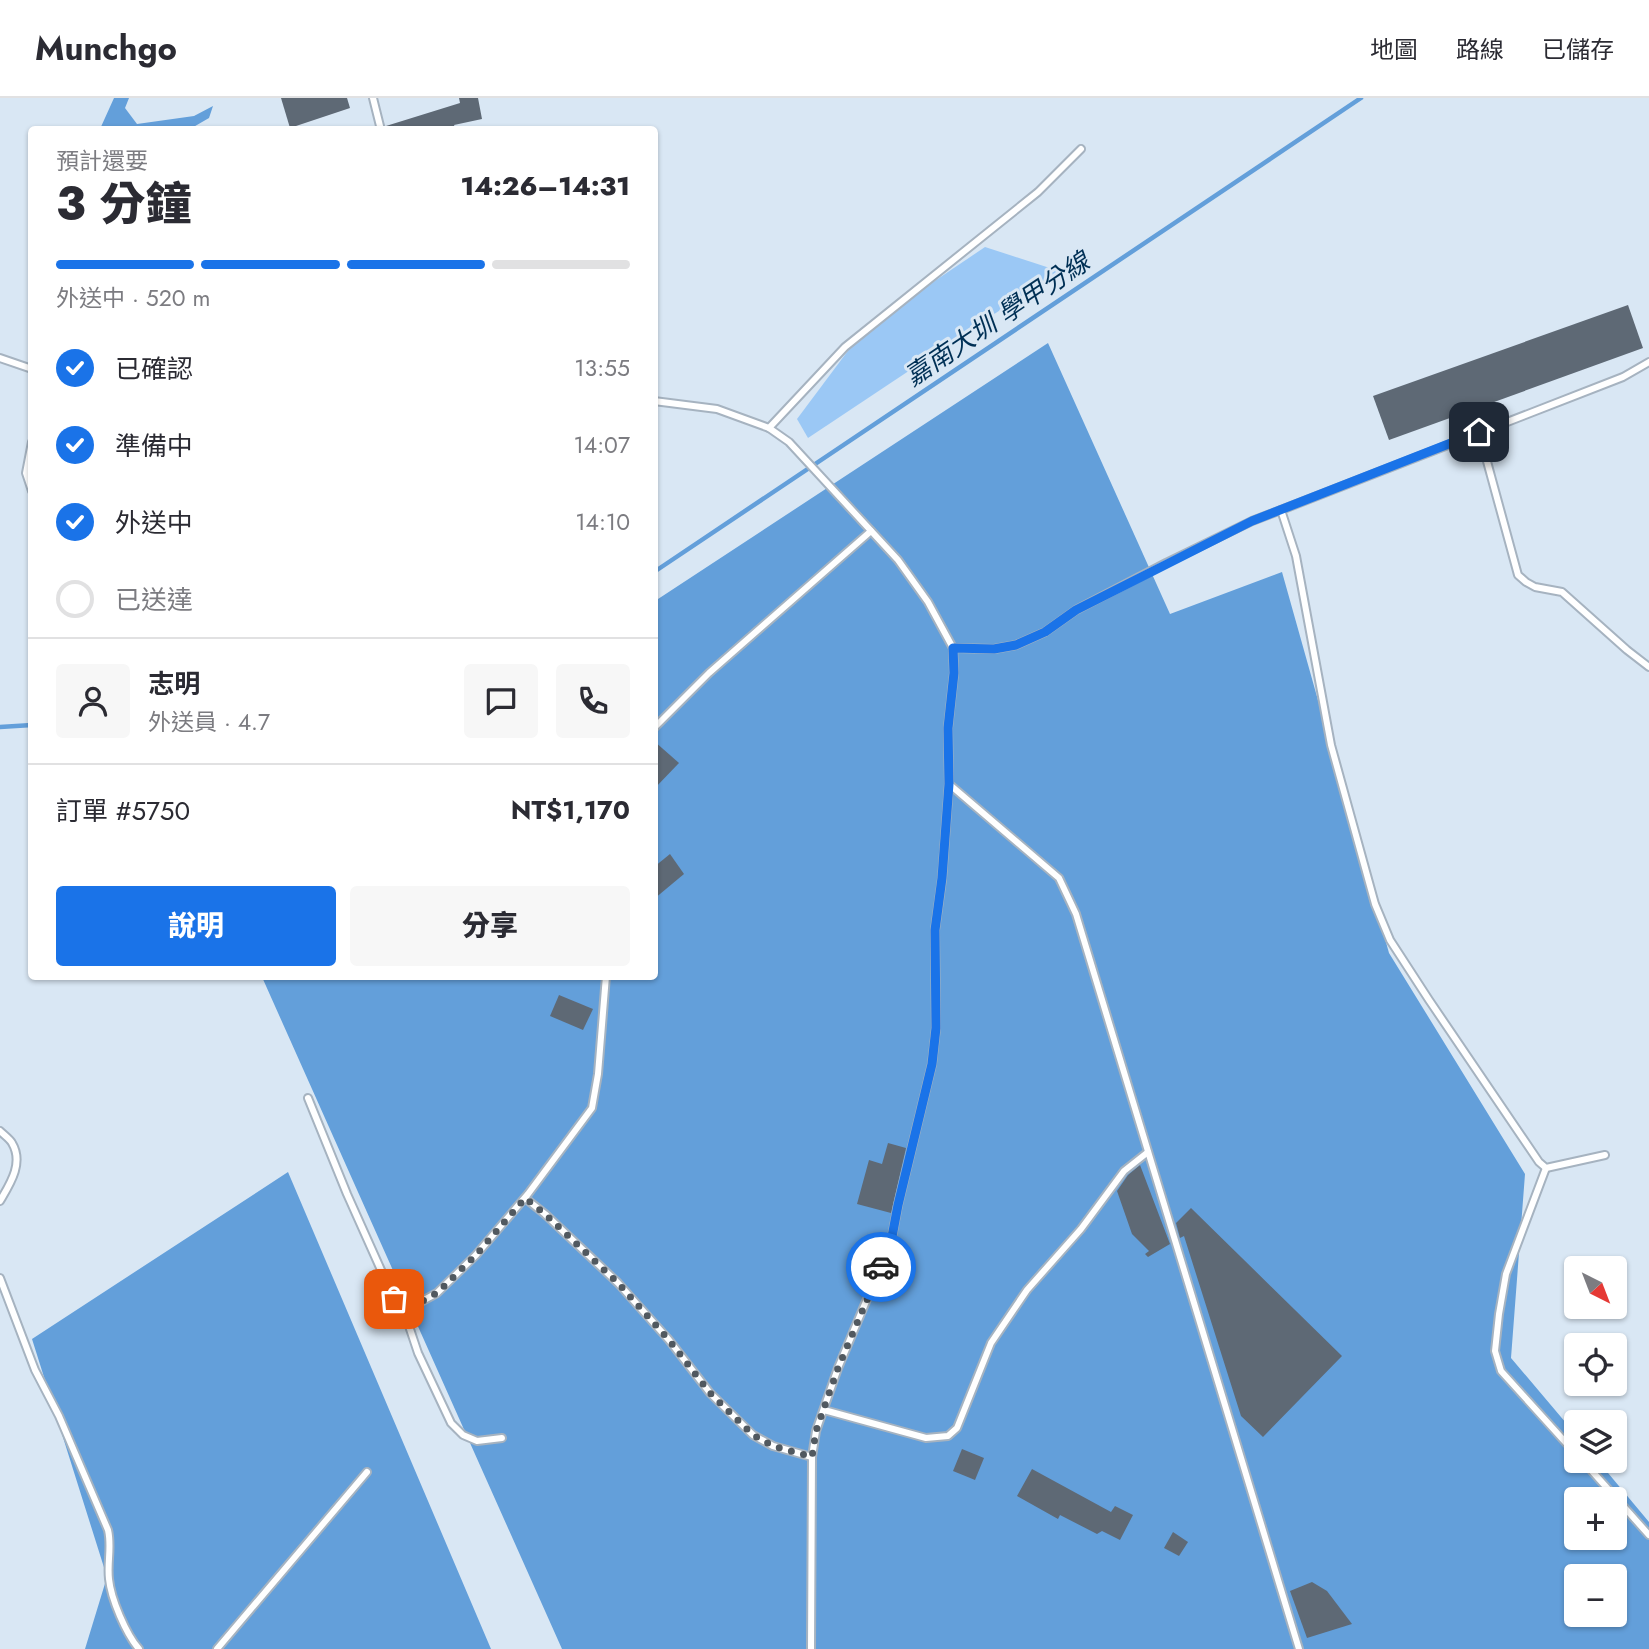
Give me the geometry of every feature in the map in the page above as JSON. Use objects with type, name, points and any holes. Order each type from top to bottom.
[{"type":"lane","points":[[373,98],[380,126]]},
{"type":"lane","points":[[769,428],[845,347],[1038,192],[1081,149]]},
{"type":"lane","points":[[0,359],[28,368]]},
{"type":"lane","points":[[953,648],[994,649],[1016,645],[1045,632],[1076,610],[1252,521],[1623,377],[1649,362]]},
{"type":"lane","points":[[658,402],[717,409],[769,428],[789,442],[898,560],[928,602],[953,648],[954,673],[948,728],[949,784],[935,930],[936,1028],[932,1064],[891,1242],[838,1368],[816,1431],[812,1457],[811,1649]]},
{"type":"lane","points":[[1479,432],[1518,575],[1535,587],[1562,592],[1649,667]]},
{"type":"lane","points":[[1281,510],[1296,556],[1331,745],[1375,904],[1390,940],[1539,1162],[1546,1168]]},
{"type":"lane","points":[[658,724],[709,673],[871,531]]},
{"type":"lane","points":[[949,784],[1059,878],[1076,914],[1300,1649]]},
{"type":"lane","points":[[404,1311],[437,1293],[476,1255],[525,1198],[592,1108],[598,1074],[606,980]]},
{"type":"lane","points":[[308,1098],[347,1194],[394,1299],[404,1311],[418,1353],[451,1423],[463,1435],[477,1441],[502,1438]]},
{"type":"lane","points":[[0,1132],[12,1142],[16,1152],[16,1165],[11,1182],[0,1201]]},
{"type":"lane","points":[[824,1410],[926,1438],[948,1436],[957,1428],[990,1343],[1027,1290],[1081,1229],[1124,1171],[1148,1152]]},
{"type":"lane","points":[[1546,1168],[1605,1155]]},
{"type":"lane","points":[[1546,1168],[1506,1274],[1495,1351],[1501,1371],[1564,1441]]},
{"type":"lane","points":[[525,1198],[618,1283],[669,1340],[710,1393],[753,1435],[773,1446],[812,1457]]},
{"type":"lane","points":[[0,1278],[35,1370],[59,1416],[108,1530],[111,1541],[109,1579],[120,1616],[139,1649]]},
{"type":"lane","points":[[217,1649],[367,1472]]},
{"type":"lane","points":[[1594,1473],[1649,1535]]},
{"type":"shaded area","points":[[114,98],[129,98],[125,108],[137,124],[194,116],[213,106],[209,118],[195,126],[101,126]]},
{"type":"shaded area","points":[[985,247],[1059,271],[808,438],[797,419],[865,328]]},
{"type":"shaded area","points":[[1048,343],[1170,614],[1282,572],[1389,953],[1525,1174],[1511,1358],[1564,1421],[1564,1473],[1608,1473],[1620,1487],[1564,1487],[1564,1550],[1627,1550],[1627,1496],[1649,1522],[1649,1649],[562,1649],[263,980],[658,980],[658,599]]},
{"type":"shaded area","points":[[288,1172],[491,1649],[85,1649],[107,1577],[32,1339]]},
{"type":"building","points":[[281,98],[347,98],[350,108],[289,126]]},
{"type":"building","points":[[459,98],[478,98],[482,119],[454,126],[386,126],[460,103]]},
{"type":"building","points":[[1628,305],[1643,348],[1389,440],[1373,396]]},
{"type":"building","points":[[658,745],[679,763],[658,785]]},
{"type":"building","points":[[670,854],[684,874],[658,896],[658,864]]},
{"type":"building","points":[[559,995],[593,1009],[583,1030],[550,1016]]},
{"type":"building","points":[[888,1143],[906,1148],[891,1213],[857,1204],[869,1160],[882,1164]]},
{"type":"building","points":[[1140,1165],[1170,1244],[1148,1257],[1145,1254],[1149,1251],[1132,1234],[1117,1191],[1128,1175]]},
{"type":"building","points":[[1191,1208],[1342,1356],[1263,1437],[1241,1416],[1184,1236],[1180,1238],[1176,1223]]},
{"type":"building","points":[[962,1449],[984,1458],[975,1480],[953,1471]]},
{"type":"building","points":[[1032,1469],[1111,1512],[1115,1506],[1133,1515],[1120,1540],[1102,1531],[1097,1534],[1060,1515],[1058,1519],[1017,1496]]},
{"type":"building","points":[[1173,1532],[1188,1542],[1179,1556],[1164,1548]]},
{"type":"building","points":[[1312,1582],[1327,1591],[1352,1624],[1307,1638],[1290,1591]]},
{"type":"waterway","name":"嘉南大圳 學甲分線","points":[[658,569],[1361,98]]},
{"type":"waterway","name":"嘉南大圳 學甲分線","points":[[0,727],[28,725]]},
{"type":"way so far","points":[[394,1299],[404,1311],[437,1293],[476,1255],[525,1198],[618,1283],[669,1340],[710,1393],[753,1435],[773,1446],[812,1457],[816,1431],[838,1368],[881,1267]]},
{"type":"route","points":[[881,1267],[891,1242],[932,1064],[936,1028],[935,930],[949,784],[948,728],[954,673],[953,648],[994,649],[1016,645],[1045,632],[1076,610],[1252,521],[1479,432]]}]
